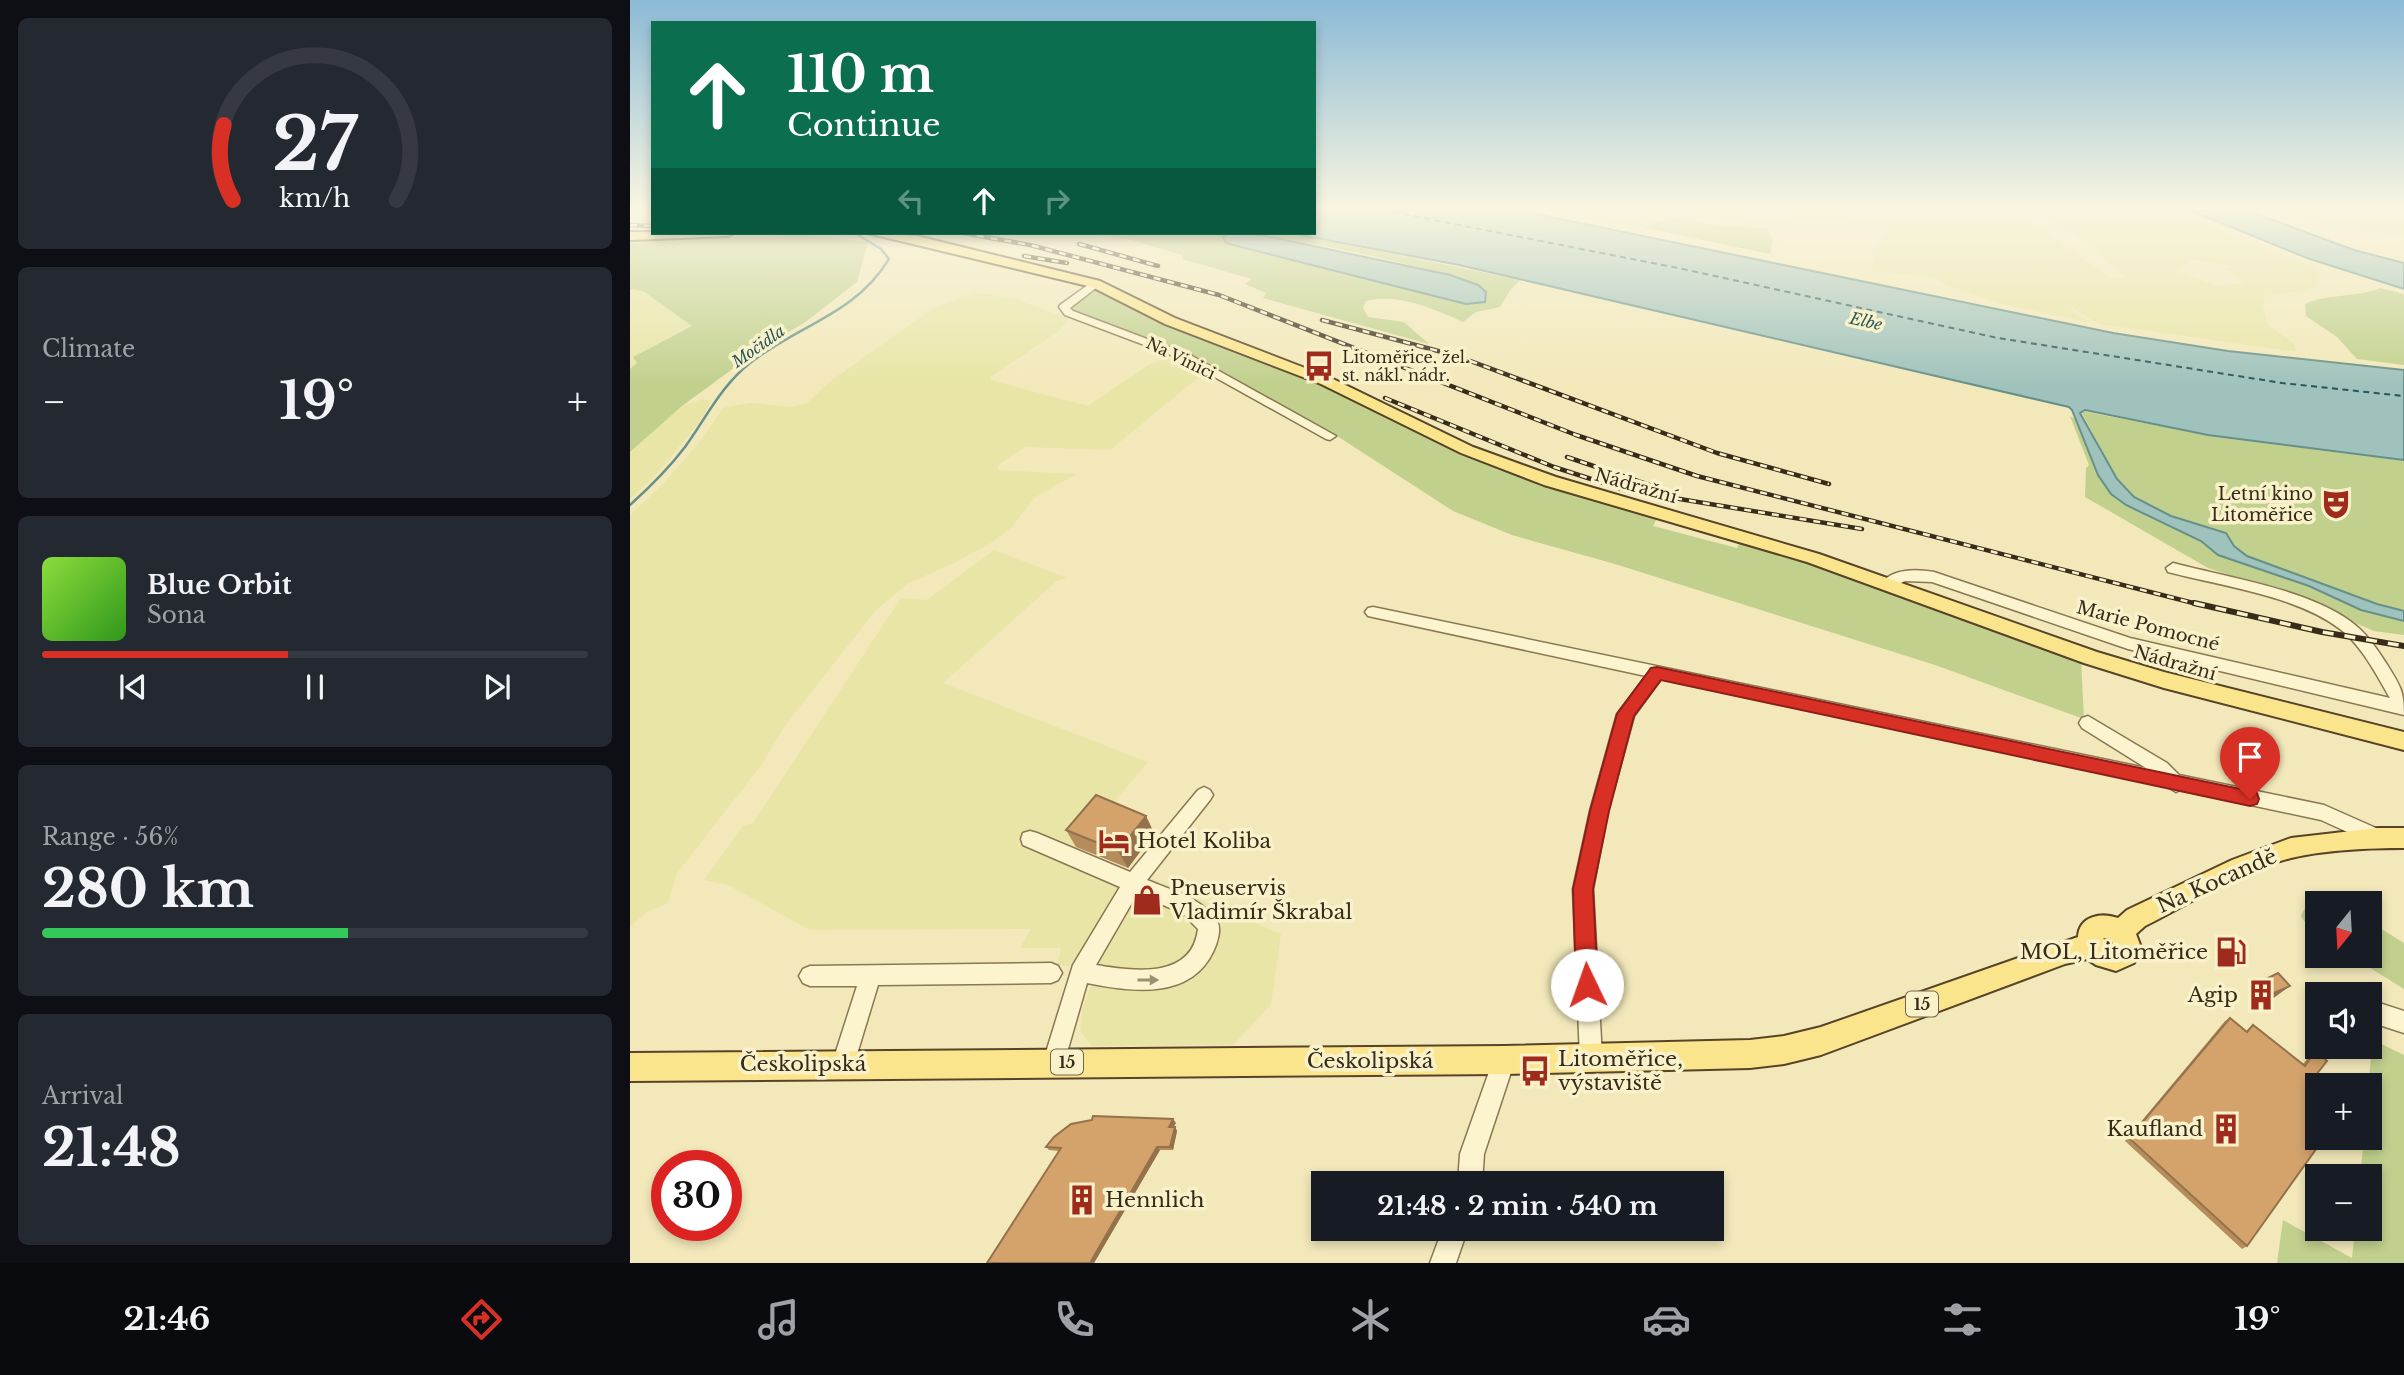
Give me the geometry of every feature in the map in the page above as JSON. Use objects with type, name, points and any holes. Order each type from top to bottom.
[{"type":"main road","name":"Nádražní","points":[[1035,269],[1096,284],[1170,321],[1326,381],[1488,459],[1590,493],[1740,535],[1888,584],[2091,658],[2164,680],[2404,741]]},
{"type":"main road","name":"Na Kocandě","points":[[2092,946],[2106,958],[2124,957],[2129,945],[2120,932],[2136,918],[2263,857],[2320,843],[2404,838]]},
{"type":"main road","name":"Českolipská","points":[[630,1067],[1705,1057],[1784,1050],[1862,1027],[2065,952],[2092,946]]},
{"type":"street","name":"Na Vinici","points":[[1096,284],[1064,307],[1069,313],[1163,346],[1330,436]]},
{"type":"street","points":[[2173,568],[2295,602],[2339,621],[2366,646],[2404,708]]},
{"type":"street","name":"Marie Pomocné","points":[[1888,584],[1896,577],[1934,577],[2128,643],[2404,708]]},
{"type":"street","points":[[1373,612],[2176,784],[2324,813],[2378,838]]},
{"type":"street","points":[[1591,1058],[1583,889],[1603,796],[1626,714],[1657,673]]},
{"type":"street","points":[[2088,723],[2161,768],[2176,784]]},
{"type":"street","points":[[1054,1062],[1080,972],[1134,882],[1204,795]]},
{"type":"street","points":[[1030,839],[1189,907],[1209,926],[1205,948],[1191,967],[1161,980],[1125,980],[1080,972]]},
{"type":"street","points":[[810,976],[1051,973]]},
{"type":"street","points":[[843,1064],[871,975]]},
{"type":"street","points":[[2382,1015],[2404,1022]]},
{"type":"street","points":[[1470,1171],[1472,1154],[1504,1060]]},
{"type":"street","points":[[1443,1263],[1451,1241]]},
{"type":"shaded area","points":[[2098,269],[2112,279],[2125,277],[2116,269],[2180,269],[2177,271],[2215,285],[2243,284],[2228,269],[2315,269],[2324,275],[2318,278],[2317,285],[2304,291],[2265,296],[2263,306],[2267,324],[2294,344],[2296,351],[2291,351],[2099,324],[2068,305],[2078,316],[2092,323],[1998,303],[1953,288],[1931,277],[1871,271]]},
{"type":"shaded area","points":[[630,289],[643,291],[692,326],[640,353],[636,365],[630,369]]},
{"type":"shaded area","points":[[974,292],[1016,299],[1069,319],[1059,331],[990,377],[990,380],[1088,406],[1150,364],[1170,357],[1181,358],[1201,370],[1200,376],[1110,450],[1025,447],[999,464],[998,470],[1076,474],[1034,498],[1012,527],[991,543],[907,584],[875,611],[784,727],[762,764],[677,873],[668,903],[647,912],[630,926],[630,515],[663,484],[702,439],[723,408],[750,403],[792,407],[807,403],[832,380],[932,309]]},
{"type":"shaded area","points":[[703,399],[710,401],[699,423],[653,478],[630,499],[630,452],[682,406]]},
{"type":"shaded area","points":[[994,550],[1067,578],[1058,580],[943,683],[1148,762],[1071,852],[1119,871],[1151,878],[1281,934],[1271,1005],[1233,1045],[1092,1046],[1080,1031],[1083,1006],[1098,969],[1057,965],[1061,948],[1020,948],[1031,929],[810,930],[728,885],[704,880],[743,826],[753,823],[901,598],[927,600]]},
{"type":"green space","points":[[630,269],[861,269],[857,282],[804,323],[761,348],[682,406],[630,452],[630,369],[637,363],[633,357],[692,326],[643,291],[630,289]]},
{"type":"green space","points":[[1217,269],[1326,269],[1392,286],[1478,285],[1423,269],[1467,269],[1521,280],[1511,289],[1500,307],[1476,312],[1463,322],[1403,301],[1366,301],[1363,308],[1368,317],[1404,322],[1429,344],[1263,298],[1266,293],[1245,284],[1252,279]]},
{"type":"green space","points":[[1096,287],[1323,383],[1465,452],[1658,516],[1653,526],[1737,548],[1741,539],[2081,659],[2084,719],[1935,665],[1615,564],[1512,535],[1453,511],[1334,434],[1192,356],[1072,311],[1068,307]]},
{"type":"green space","points":[[2380,288],[2404,294],[2404,365],[2357,359],[2337,337],[2306,316],[2305,304],[2323,298]]},
{"type":"green space","points":[[2081,411],[2208,435],[2404,460],[2404,611],[2377,604],[2247,556],[2234,546],[2226,533],[2171,516],[2134,498],[2117,479]]},
{"type":"green space","points":[[2070,416],[2075,419],[2098,475],[2126,505],[2201,541],[2218,555],[2309,586],[2361,610],[2404,621],[2404,635],[2374,631],[2298,598],[2208,568],[2085,497],[2086,468],[2089,465]]},
{"type":"green space","points":[[2382,929],[2404,943],[2404,989],[2370,968],[2382,968]]},
{"type":"green space","points":[[2382,1044],[2404,1055],[2404,1263],[2277,1263],[2283,1220],[2305,1232],[2305,1241],[2321,1241],[2352,1258],[2354,1241],[2382,1241],[2382,1164],[2361,1164],[2363,1150],[2382,1150],[2382,1073],[2369,1073],[2371,1059],[2382,1059]]},
{"type":"water","points":[[1328,269],[1421,269],[1450,275],[1478,285],[1486,292],[1485,302],[1466,304]]},
{"type":"water","name":"Elbe","points":[[1476,269],[1803,269],[2113,333],[2228,351],[2404,370],[2404,460],[2208,435],[2085,410],[2080,413],[2117,479],[2134,497],[2171,516],[2226,533],[2234,546],[2247,556],[2377,604],[2404,611],[2404,621],[2361,610],[2309,586],[2218,555],[2201,541],[2126,505],[2111,494],[2098,475],[2069,407]]},
{"type":"water","points":[[2341,269],[2404,269],[2404,289]]},
{"type":"building","points":[[1096,795],[1146,816],[1118,851],[1066,830]]},
{"type":"building","points":[[2278,973],[2290,986],[2274,993],[2262,981]]},
{"type":"building","name":"Kaufland","points":[[2230,1018],[2247,1032],[2253,1025],[2305,1066],[2310,1059],[2327,1061],[2318,1073],[2305,1073],[2305,1150],[2315,1150],[2247,1246],[2129,1138]]},
{"type":"building","name":"Hennlich","points":[[1093,1116],[1173,1119],[1169,1127],[1175,1127],[1170,1147],[1157,1147],[1090,1263],[987,1263],[1061,1148],[1046,1147],[1071,1124],[1092,1120]]},
{"type":"waterway","name":"Močidla","points":[[630,505],[679,455],[722,392],[740,372],[768,350],[825,318],[860,294],[882,269]]},
{"type":"ferry route","points":[[1683,269],[1998,338],[2282,383],[2404,396]]},
{"type":"railway","points":[[1120,269],[1219,295],[1576,435],[1697,476],[2201,605]]},
{"type":"railway","points":[[1322,320],[1457,356],[1717,453],[1829,484]]},
{"type":"railway","points":[[1385,398],[1554,467],[1625,490],[1862,529]]},
{"type":"railway","points":[[1567,457],[1658,488]]},
{"type":"railway","points":[[2194,603],[2322,632],[2404,646]]},
{"type":"place","name":"Litoměřice, žel. st. nákl. nádr.","points":[[1319,366]]},
{"type":"place","name":"Letní kino Litoměřice","points":[[2336,504]]},
{"type":"place","name":"Hotel Koliba","points":[[1114,841]]},
{"type":"place","name":"Pneuservis Vladimír Škrabal","points":[[1147,900]]},
{"type":"place","name":"MOL, Litoměřice","points":[[2231,952]]},
{"type":"place","name":"Agip","points":[[2261,995]]},
{"type":"place","name":"Litoměřice, výstaviště","points":[[1535,1071]]},
{"type":"place","name":"Kaufland","points":[[2226,1129]]},
{"type":"place","name":"Hennlich","points":[[1082,1200]]},
{"type":"route","points":[[1587,985],[1583,889],[1599,811],[1626,714],[1657,673],[2250,799]]}]
